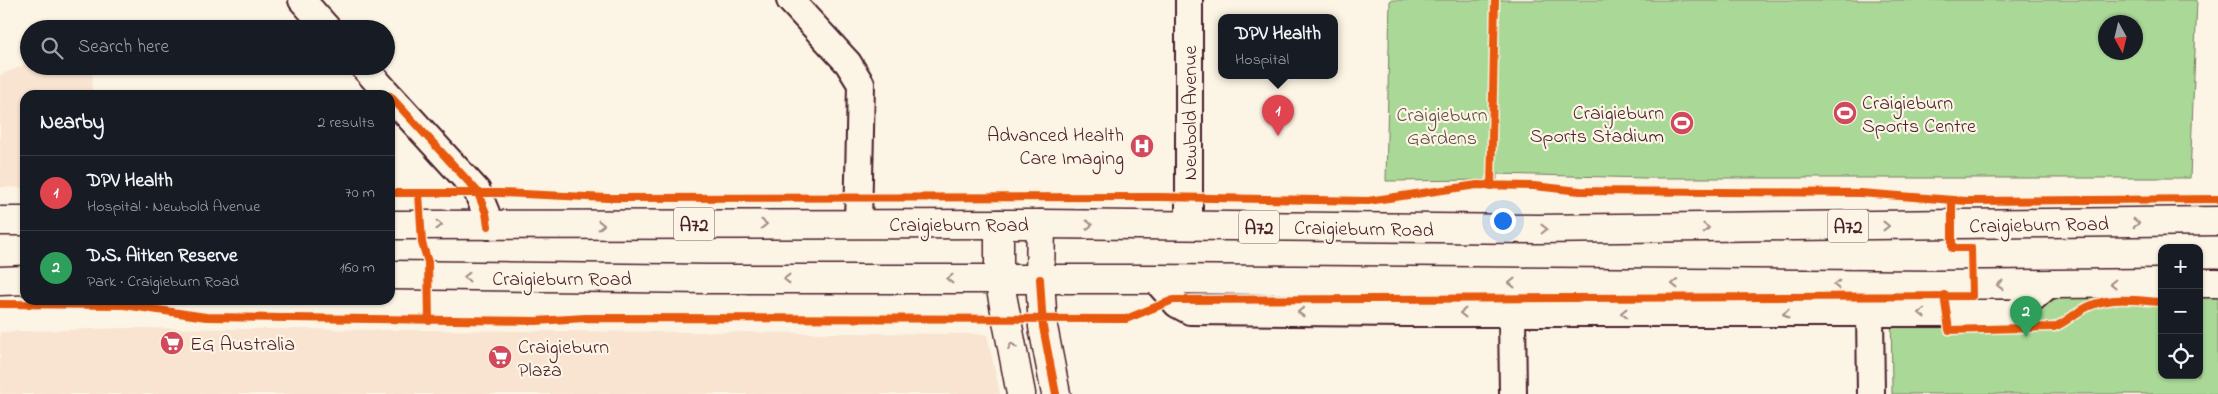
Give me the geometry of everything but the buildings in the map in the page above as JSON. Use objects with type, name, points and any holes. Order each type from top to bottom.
[{"type":"main road","points":[[0,221],[20,221]]},
{"type":"main road","name":"Craigieburn Road","points":[[395,225],[1041,224],[1537,229],[2218,222]]},
{"type":"main road","points":[[999,224],[999,279],[1021,394]]},
{"type":"main road","points":[[1041,224],[1040,279],[1043,327],[1056,394]]},
{"type":"main road","name":"Craigieburn Road","points":[[395,275],[708,279],[2158,283]]},
{"type":"main road","points":[[0,281],[20,280]]},
{"type":"main road","points":[[2203,283],[2218,283]]},
{"type":"street","points":[[302,0],[320,20]]},
{"type":"street","points":[[790,0],[848,63],[861,84],[858,224]]},
{"type":"street","name":"Newbold Avenue","points":[[1189,0],[1189,226]]},
{"type":"street","points":[[371,75],[385,90]]},
{"type":"street","points":[[395,101],[477,191],[486,213],[488,226]]},
{"type":"street","points":[[1155,279],[1177,304],[1184,309],[1198,312],[2015,313],[2048,284]]},
{"type":"street","points":[[1512,313],[1513,394]]},
{"type":"street","points":[[1870,314],[1871,394]]},
{"type":"shaded area","points":[[20,67],[20,75],[93,75],[92,90],[20,90],[20,188],[0,187],[0,75]]},
{"type":"shaded area","points":[[122,328],[987,334],[1000,394],[0,394],[0,332]]},
{"type":"green space","name":"Craigieburn Sports Centre","points":[[1390,0],[2197,0],[2190,178],[1644,178],[1497,174],[1497,180],[1386,181]]},
{"type":"green space","points":[[1972,296],[2158,298],[2158,379],[2203,379],[2203,297],[2218,297],[2218,394],[1892,394],[1891,298]]},
{"type":"cycle path","points":[[1491,186],[1495,0]]},
{"type":"cycle path","points":[[395,101],[477,191],[486,213],[488,226]]},
{"type":"cycle path","points":[[395,193],[500,193],[608,198],[1159,197],[1368,201],[1477,185],[1534,186],[1580,191],[1860,193],[1967,201],[2218,199]]},
{"type":"cycle path","points":[[419,193],[422,243],[428,262],[429,321]]},
{"type":"cycle path","points":[[124,305],[206,317],[536,321],[585,318],[1126,319],[1173,300],[1972,296],[1971,248],[1952,248],[1952,200]]},
{"type":"cycle path","points":[[1040,279],[1043,327],[1056,394]]},
{"type":"cycle path","points":[[1944,295],[1949,330],[2054,327],[2080,311],[2099,303],[2119,300],[2158,302]]},
{"type":"cycle path","points":[[0,304],[20,304]]},
{"type":"place","name":"Craigieburn Sports Centre","points":[[1845,113]]},
{"type":"place","name":"Craigieburn Sports Stadium","points":[[1682,123]]},
{"type":"place","name":"DPV Health","points":[[1278,136]]},
{"type":"place","name":"Advanced Health Care Imaging","points":[[1142,146]]},
{"type":"place","name":"D.S. Aitken Reserve","points":[[2026,337]]},
{"type":"place","name":"EG Australia","points":[[172,343]]},
{"type":"place","name":"Craigieburn Plaza","points":[[500,357]]},
{"type":"park label","name":"Craigieburn Gardens","points":[[1442,126]]}]
